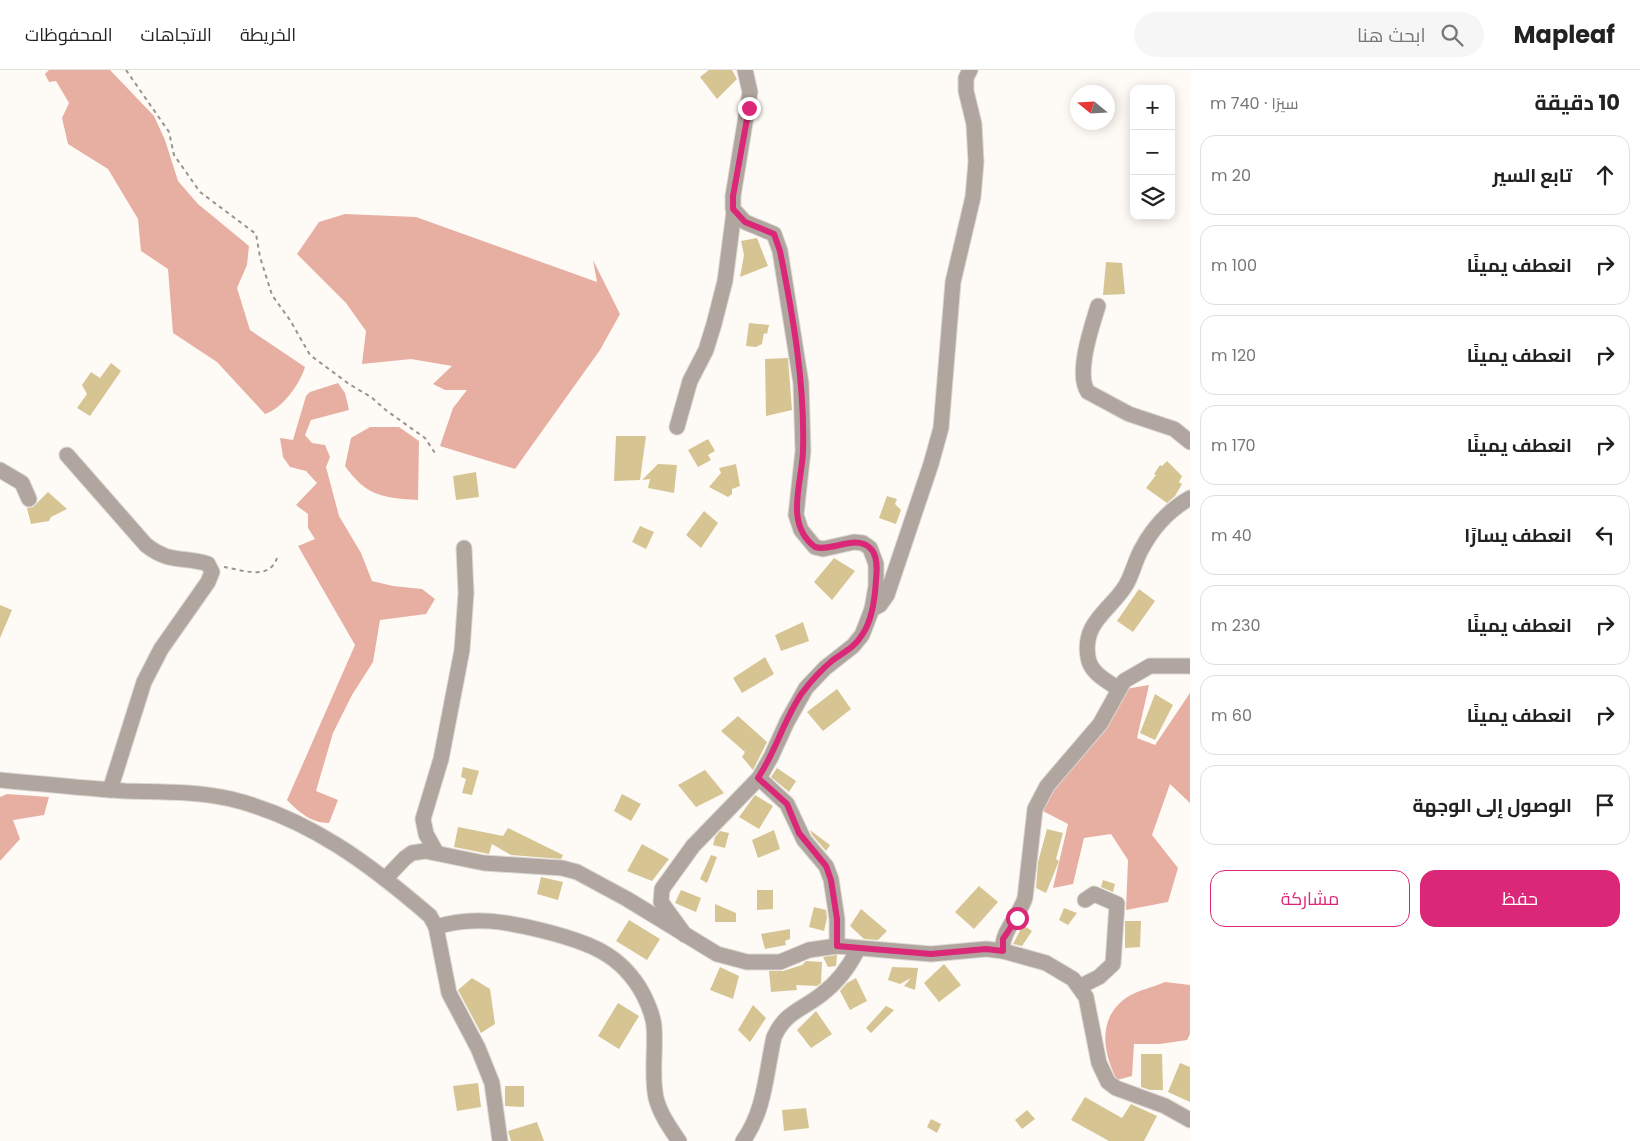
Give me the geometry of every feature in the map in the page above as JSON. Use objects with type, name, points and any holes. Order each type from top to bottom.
[{"type":"street","points":[[677,426],[690,381],[706,350],[725,281],[734,212],[733,196],[750,92],[745,70]]},
{"type":"street","points":[[872,609],[880,605],[887,595],[931,464],[941,428],[953,282],[973,196],[976,142],[966,91],[966,78],[970,70]]},
{"type":"street","points":[[685,935],[662,902],[662,889],[693,846],[758,778],[771,758],[801,695],[825,668],[858,640],[866,628],[876,586],[876,564],[870,548],[863,543],[854,542],[831,548],[815,547],[801,530],[796,515],[803,451],[801,383],[780,251],[776,238],[770,231],[745,222],[734,212]]},
{"type":"street","points":[[1098,306],[1087,345],[1084,374],[1085,389],[1091,395],[1130,414],[1179,432],[1190,442]]},
{"type":"street","points":[[66,455],[146,545],[156,553],[179,560],[200,561],[208,564],[212,569],[208,582],[161,649],[144,682],[110,790]]},
{"type":"street","points":[[0,470],[22,483],[29,499]]},
{"type":"street","points":[[1119,689],[1094,670],[1089,663],[1088,648],[1095,621],[1126,585],[1140,550],[1152,532],[1172,510],[1190,498]]},
{"type":"street","points":[[436,852],[426,834],[423,818],[441,759],[462,650],[466,593],[464,548]]},
{"type":"street","points":[[1003,951],[1003,939],[1022,908],[1025,898],[1033,820],[1039,800],[1047,786],[1100,724],[1119,689],[1130,676],[1150,666],[1190,666]]},
{"type":"street","points":[[758,778],[787,804],[799,833],[826,866],[831,880],[837,919],[837,946]]},
{"type":"street","points":[[0,780],[110,790],[209,795],[259,808],[331,840],[385,879],[430,916],[436,928],[450,994],[478,1048],[492,1083],[500,1141]]},
{"type":"street","points":[[385,879],[412,853],[436,852],[471,861],[543,865],[577,872],[627,899],[717,954],[747,962],[780,962],[809,950],[837,946],[931,954],[986,949],[1003,951],[1046,963],[1061,970],[1080,987],[1090,1006],[1099,1063],[1108,1082],[1116,1088],[1165,1106],[1190,1120]]},
{"type":"street","points":[[1080,987],[1099,977],[1113,964],[1117,904],[1094,894],[1085,900]]},
{"type":"street","points":[[436,928],[480,919],[506,923],[573,938],[608,954],[622,964],[637,983],[648,1005],[654,1024],[656,1099],[667,1123],[679,1141]]},
{"type":"street","points":[[743,1141],[754,1125],[774,1037],[778,1027],[784,1018],[811,1002],[841,977],[858,949]]},
{"type":"path","points":[[126,70],[169,132],[174,155],[200,192],[256,234],[260,257],[272,295],[290,320],[310,355],[349,384],[372,397],[387,412],[425,438],[435,453]]},
{"type":"path","points":[[212,569],[222,567],[255,573],[269,571],[274,566],[277,558]]},
{"type":"shaded area","points":[[49,70],[110,70],[154,116],[165,140],[178,181],[198,204],[249,246],[247,265],[237,288],[250,330],[305,367],[303,374],[290,395],[278,407],[265,414],[217,362],[173,333],[168,269],[141,251],[138,219],[108,169],[68,144],[62,118],[69,103],[56,81],[49,82],[45,74]]},
{"type":"shaded area","points":[[345,214],[416,217],[597,282],[593,260],[620,314],[600,350],[515,469],[440,446],[453,408],[467,390],[445,390],[433,384],[452,366],[411,359],[362,364],[366,331],[346,303],[297,254],[319,222]]},
{"type":"shaded area","points":[[338,383],[345,393],[349,410],[311,420],[305,435],[312,443],[325,445],[330,457],[326,467],[339,516],[361,553],[372,581],[393,586],[422,589],[435,599],[426,614],[380,620],[373,662],[352,695],[333,733],[316,791],[338,800],[329,823],[323,823],[301,813],[287,800],[355,645],[298,546],[315,539],[308,528],[308,514],[296,505],[317,483],[306,471],[290,467],[283,457],[280,438],[293,440],[306,396],[310,392]]},
{"type":"shaded area","points":[[370,427],[399,427],[419,441],[418,500],[376,494],[360,484],[345,466],[351,438]]},
{"type":"shaded area","points":[[1149,685],[1137,738],[1155,745],[1190,693],[1190,803],[1170,784],[1152,835],[1178,868],[1168,902],[1126,910],[1128,860],[1111,834],[1084,838],[1073,884],[1053,888],[1068,824],[1039,809],[1125,689]]},
{"type":"shaded area","points":[[7,794],[49,797],[44,815],[13,820],[20,839],[0,861],[0,797]]},
{"type":"shaded area","points":[[1165,982],[1190,985],[1190,1034],[1187,1040],[1160,1044],[1134,1044],[1132,1076],[1117,1080],[1108,1057],[1105,1035],[1112,1013],[1129,996]]},
{"type":"building","points":[[709,70],[732,70],[737,79],[717,99],[700,77]]},
{"type":"building","points":[[757,238],[768,266],[740,277],[744,255],[741,241]]},
{"type":"building","points":[[1106,262],[1122,263],[1125,294],[1103,295]]},
{"type":"building","points":[[749,323],[769,325],[767,334],[764,333],[762,344],[756,347],[746,346]]},
{"type":"building","points":[[788,358],[792,410],[766,416],[765,359]]},
{"type":"building","points":[[111,363],[121,371],[90,416],[77,408],[87,394],[82,385],[91,372],[100,378]]},
{"type":"building","points":[[616,436],[646,436],[640,480],[614,481]]},
{"type":"building","points":[[708,439],[715,451],[708,455],[711,460],[698,467],[688,450]]},
{"type":"building","points":[[1167,461],[1182,476],[1179,482],[1182,484],[1175,496],[1167,503],[1146,488],[1156,475],[1154,474],[1160,465],[1162,466]]},
{"type":"building","points":[[658,464],[677,465],[674,493],[648,488],[650,479],[642,480]]},
{"type":"building","points":[[736,464],[740,486],[732,489],[732,494],[728,497],[709,487],[721,473],[719,468]]},
{"type":"building","points":[[476,472],[479,497],[456,500],[453,476]]},
{"type":"building","points":[[48,492],[67,509],[51,517],[49,521],[31,524],[27,508],[33,507]]},
{"type":"building","points":[[887,496],[897,499],[895,504],[901,510],[896,524],[879,518]]},
{"type":"building","points":[[704,511],[718,523],[701,548],[686,535]]},
{"type":"building","points":[[640,526],[654,532],[646,549],[632,542]]},
{"type":"building","points":[[834,558],[855,571],[832,600],[814,582]]},
{"type":"building","points":[[1139,589],[1155,601],[1133,632],[1117,621]]},
{"type":"building","points":[[0,605],[12,610],[0,638]]},
{"type":"building","points":[[803,622],[809,641],[781,651],[775,635]]},
{"type":"building","points":[[765,657],[774,674],[742,693],[733,678]]},
{"type":"building","points":[[837,689],[851,709],[823,731],[807,712]]},
{"type":"building","points":[[1155,694],[1173,705],[1155,740],[1140,733]]},
{"type":"building","points":[[738,716],[767,742],[753,770],[742,757],[745,752],[721,731]]},
{"type":"building","points":[[463,767],[479,771],[472,795],[462,793],[466,779],[461,777]]},
{"type":"building","points":[[777,768],[796,781],[789,792],[771,777]]},
{"type":"building","points":[[705,770],[724,793],[696,807],[678,785]]},
{"type":"building","points":[[622,794],[641,804],[631,821],[614,811]]},
{"type":"building","points":[[755,795],[773,806],[759,829],[739,817]]},
{"type":"building","points":[[458,827],[503,836],[508,828],[563,855],[561,859],[511,855],[492,844],[489,854],[454,847]]},
{"type":"building","points":[[1047,829],[1063,833],[1056,859],[1059,861],[1046,893],[1036,888],[1038,862]]},
{"type":"building","points":[[774,830],[780,849],[758,858],[752,840]]},
{"type":"building","points":[[810,830],[830,845],[826,851],[812,835]]},
{"type":"building","points":[[720,831],[729,833],[725,848],[713,845],[715,837]]},
{"type":"building","points":[[642,844],[669,859],[652,881],[627,871]]},
{"type":"building","points":[[711,855],[717,857],[707,883],[700,879]]},
{"type":"building","points":[[541,877],[563,882],[558,900],[537,894]]},
{"type":"building","points":[[1103,880],[1115,884],[1113,892],[1101,887]]},
{"type":"building","points":[[979,886],[998,902],[974,929],[955,912]]},
{"type":"building","points":[[681,890],[701,898],[696,912],[675,903]]},
{"type":"building","points":[[757,890],[773,890],[773,909],[757,910]]},
{"type":"building","points":[[715,904],[736,913],[736,922],[715,922]]},
{"type":"building","points":[[814,907],[826,910],[827,918],[824,931],[809,927]]},
{"type":"building","points":[[1064,908],[1077,913],[1068,925],[1059,920]]},
{"type":"building","points":[[861,909],[887,931],[878,940],[864,939],[850,926]]},
{"type":"building","points":[[629,920],[660,939],[647,960],[616,941]]},
{"type":"building","points":[[1125,921],[1141,921],[1140,947],[1125,948]]},
{"type":"building","points":[[1023,925],[1032,931],[1022,946],[1013,944]]},
{"type":"building","points":[[790,929],[790,939],[785,941],[786,945],[765,949],[761,934]]},
{"type":"building","points":[[837,955],[836,966],[828,967],[823,957]]},
{"type":"building","points":[[806,961],[822,962],[821,983],[817,986],[796,985],[797,990],[771,992],[769,971],[783,971],[802,965]]},
{"type":"building","points":[[944,964],[961,985],[939,1002],[924,983]]},
{"type":"building","points":[[720,967],[739,976],[733,999],[710,990]]},
{"type":"building","points":[[892,967],[918,968],[915,990],[904,986],[911,978],[900,984],[888,980]]},
{"type":"building","points":[[472,978],[490,989],[495,1024],[481,1033],[458,990]]},
{"type":"building","points":[[856,978],[867,1001],[850,1010],[840,991],[847,983]]},
{"type":"building","points":[[618,1003],[639,1016],[619,1049],[598,1036]]},
{"type":"building","points":[[753,1005],[766,1018],[750,1042],[738,1030]]},
{"type":"building","points":[[886,1006],[894,1010],[871,1033],[866,1028]]},
{"type":"building","points":[[816,1011],[832,1034],[811,1048],[797,1030]]},
{"type":"building","points":[[1141,1054],[1162,1054],[1163,1090],[1150,1090],[1141,1087]]},
{"type":"building","points":[[1180,1063],[1190,1067],[1190,1102],[1168,1092]]},
{"type":"building","points":[[478,1083],[481,1107],[457,1111],[453,1086]]},
{"type":"building","points":[[505,1086],[524,1086],[524,1107],[505,1106]]},
{"type":"building","points":[[1085,1097],[1122,1118],[1131,1104],[1157,1116],[1144,1141],[1109,1141],[1071,1120]]},
{"type":"building","points":[[806,1108],[809,1128],[784,1131],[782,1110]]},
{"type":"building","points":[[1027,1110],[1035,1119],[1022,1129],[1015,1120]]},
{"type":"building","points":[[931,1119],[941,1124],[937,1133],[927,1127]]},
{"type":"building","points":[[537,1122],[544,1141],[511,1141],[508,1131]]},
{"type":"route","points":[[749,108],[733,196],[733,209],[738,218],[774,234],[780,251],[801,383],[803,451],[796,515],[801,530],[815,547],[831,548],[854,542],[863,543],[870,548],[874,553],[877,577],[872,609],[862,635],[853,646],[834,659],[811,681],[786,722],[771,758],[758,778],[787,804],[792,812],[799,833],[826,866],[831,880],[837,919],[837,946],[931,954],[986,949],[1003,951],[1003,939],[1017,918]]}]
